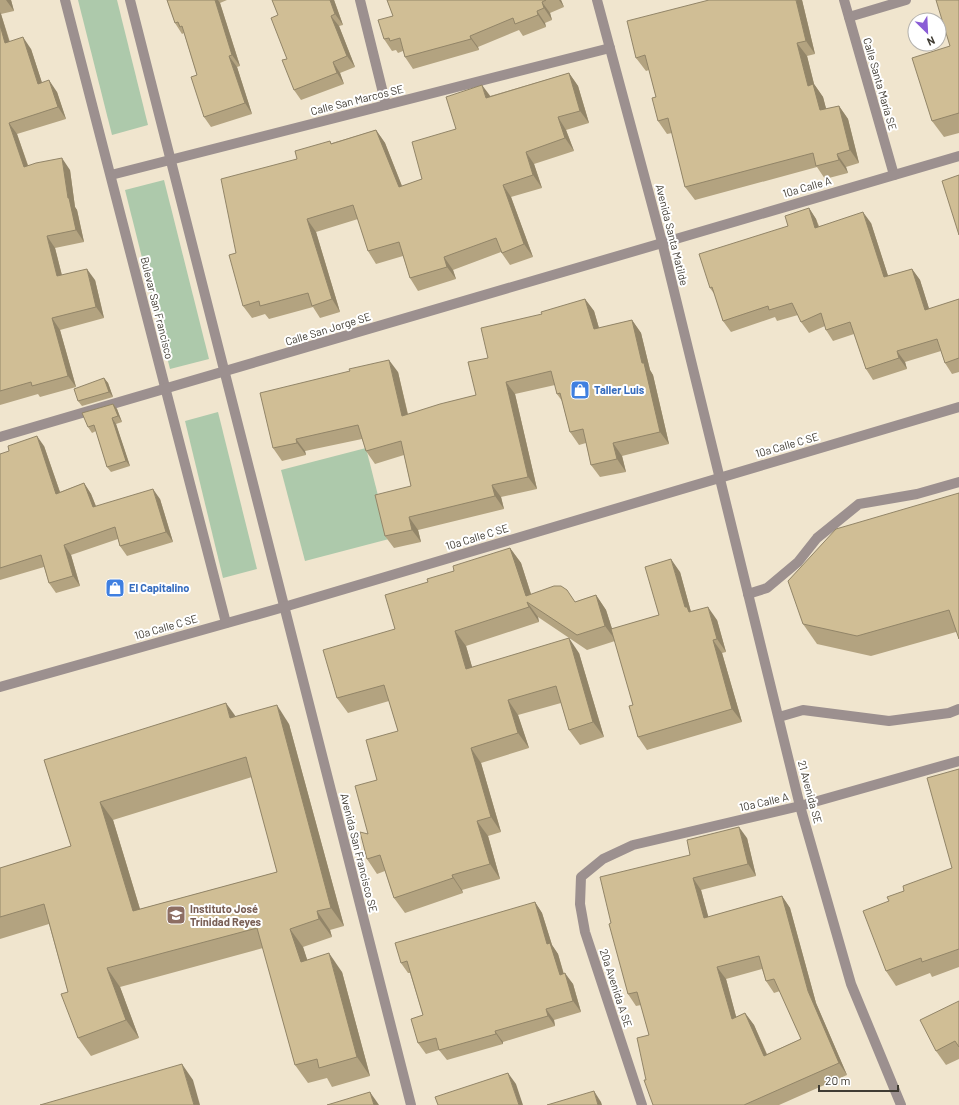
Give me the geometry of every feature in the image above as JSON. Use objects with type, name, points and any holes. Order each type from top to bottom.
[{"type":"street","name":"Bulevar San Francisco","points":[[65,0],[226,623]]},
{"type":"street","points":[[130,0],[284,607]]},
{"type":"street","points":[[360,0],[386,104]]},
{"type":"street","name":"Avenida Santa Matilde","points":[[597,0],[662,242],[719,477]]},
{"type":"street","name":"Calle Santa María SE","points":[[844,0],[894,174]]},
{"type":"street","points":[[849,17],[906,0]]},
{"type":"street","name":"Calle San Marcos SE","points":[[111,175],[610,48]]},
{"type":"street","name":"10a Calle A","points":[[662,242],[959,156]]},
{"type":"street","name":"Calle San Jorge SE","points":[[0,437],[662,242]]},
{"type":"street","name":"10a Calle C SE","points":[[0,686],[284,607],[959,407]]},
{"type":"street","name":"21 Avenida SE","points":[[719,477],[800,806],[851,984],[901,1105]]},
{"type":"street","points":[[748,594],[767,588],[798,562],[817,538],[859,504],[917,494],[959,482]]},
{"type":"street","name":"Avenida San Francisco SE","points":[[284,607],[411,1105]]},
{"type":"street","points":[[778,717],[803,710],[889,721],[949,712],[959,709]]},
{"type":"street","name":"10a Calle A","points":[[581,877],[603,859],[633,845],[800,806],[959,761]]},
{"type":"street","name":"20a Avenida A SE","points":[[581,877],[580,904],[585,932],[642,1105]]},
{"type":"green space","points":[[78,0],[117,0],[148,125],[112,135]]},
{"type":"green space","points":[[164,180],[209,359],[170,369],[125,190]]},
{"type":"green space","points":[[218,412],[257,569],[223,578],[185,421]]},
{"type":"green space","points":[[366,448],[389,539],[305,561],[281,470]]},
{"type":"building","points":[[167,0],[215,0],[232,55],[229,56],[245,103],[204,117],[191,77],[197,75],[182,26],[180,27],[178,22],[175,23]]},
{"type":"building","points":[[272,0],[330,0],[335,14],[331,16],[347,56],[333,62],[337,73],[294,90],[282,60],[287,59],[271,18],[278,15]]},
{"type":"building","points":[[387,0],[546,0],[542,2],[544,8],[537,11],[538,15],[515,24],[513,18],[470,36],[471,39],[405,57],[400,38],[390,41],[389,38],[384,39],[378,20],[393,16]]},
{"type":"building","points":[[709,0],[796,0],[806,41],[797,43],[808,86],[813,84],[820,110],[839,106],[850,150],[837,154],[839,160],[816,166],[813,153],[685,187],[668,118],[658,121],[652,98],[656,97],[645,55],[636,58],[627,21]]},
{"type":"building","points":[[936,0],[959,0],[959,113],[932,121],[912,58],[931,52],[947,52],[947,47],[950,46],[947,36],[947,12],[940,12]]},
{"type":"building","points":[[0,25],[5,43],[23,37],[38,84],[49,80],[58,107],[9,123],[24,167],[62,158],[68,198],[76,230],[47,236],[57,276],[87,269],[96,307],[52,318],[68,376],[32,386],[31,382],[0,391]]},
{"type":"building","points":[[569,73],[580,111],[558,117],[565,138],[526,152],[533,175],[503,185],[524,244],[502,253],[496,238],[444,257],[447,267],[410,278],[399,242],[368,251],[353,205],[307,219],[332,299],[312,306],[308,293],[260,306],[259,301],[243,306],[229,255],[236,253],[221,179],[297,159],[295,151],[330,141],[331,144],[376,130],[399,187],[422,179],[412,142],[456,129],[446,97],[482,85],[486,98]]},
{"type":"building","points":[[959,175],[959,235],[942,181]]},
{"type":"building","points":[[809,208],[815,228],[863,212],[884,277],[912,269],[925,310],[959,299],[959,358],[945,363],[937,339],[897,351],[899,358],[866,369],[850,322],[826,330],[821,313],[801,322],[792,303],[769,310],[768,306],[723,321],[699,254],[788,226],[785,216]]},
{"type":"building","points":[[585,299],[594,329],[632,320],[642,363],[644,363],[660,432],[613,443],[617,459],[591,465],[583,429],[570,432],[560,393],[557,394],[551,371],[506,382],[528,477],[492,485],[495,496],[409,517],[412,530],[385,536],[375,495],[411,486],[401,441],[366,451],[358,425],[296,439],[297,443],[273,448],[260,393],[389,360],[402,416],[476,395],[468,362],[488,358],[481,328],[542,314],[541,312]]},
{"type":"building","points":[[104,378],[109,392],[78,401],[74,389]]},
{"type":"building","points":[[113,404],[118,416],[112,418],[126,461],[107,467],[94,425],[88,427],[82,413]]},
{"type":"building","points":[[37,436],[56,494],[84,483],[93,507],[153,489],[166,532],[120,546],[115,527],[64,545],[73,576],[49,583],[41,555],[0,568],[0,454],[9,451],[8,446]]},
{"type":"building","points":[[959,493],[959,639],[949,610],[857,636],[803,624],[788,581],[836,529]]},
{"type":"building","points":[[510,548],[526,596],[554,586],[561,586],[567,590],[575,602],[596,595],[605,626],[577,635],[527,602],[529,607],[455,631],[466,669],[569,638],[593,722],[569,730],[556,686],[508,700],[518,733],[471,748],[491,817],[477,821],[490,864],[452,875],[453,878],[394,898],[380,855],[367,859],[360,832],[368,834],[355,786],[377,780],[366,740],[398,731],[384,685],[337,698],[323,650],[395,629],[385,595],[428,582],[427,579],[454,571],[453,566]]},
{"type":"building","points":[[671,559],[685,607],[687,607],[689,612],[708,607],[717,639],[713,640],[732,709],[638,737],[629,706],[633,705],[611,629],[659,615],[645,567]]},
{"type":"building","points":[[226,703],[230,718],[277,705],[331,908],[317,911],[319,919],[290,929],[301,962],[329,953],[357,1057],[319,1068],[317,1059],[295,1065],[257,928],[107,968],[126,1020],[78,1038],[61,994],[68,992],[44,904],[0,917],[0,868],[71,846],[44,760]],"holes":[[[246,757],[277,872],[133,911],[100,802]]]},
{"type":"building","points":[[959,769],[959,949],[922,962],[921,958],[886,971],[863,911],[889,901],[887,897],[904,891],[903,886],[952,868],[927,778]]},
{"type":"building","points":[[739,827],[748,864],[693,878],[704,918],[782,896],[808,991],[839,1063],[744,1105],[653,1105],[644,1080],[646,1080],[637,1038],[649,1035],[637,992],[628,994],[609,924],[611,923],[600,877],[690,855],[687,840]],"holes":[[[759,956],[766,981],[774,979],[801,1039],[764,1056],[745,1013],[732,1019],[717,967]]]},
{"type":"building","points":[[535,902],[547,944],[550,943],[560,975],[565,973],[573,1001],[546,1009],[548,1016],[495,1031],[496,1034],[439,1050],[436,1038],[418,1043],[411,1019],[423,1015],[407,961],[401,963],[395,943]]},
{"type":"building","points":[[959,1001],[959,1047],[955,1041],[936,1051],[920,1020]]},
{"type":"building","points":[[182,1064],[194,1105],[40,1105]]},
{"type":"building","points":[[508,1073],[519,1105],[438,1105],[435,1097]]},
{"type":"building","points":[[594,1091],[598,1105],[547,1105]]},
{"type":"building","points":[[370,1092],[374,1105],[327,1105]]},
{"type":"place","name":"Taller Luis","points":[[580,390]]},
{"type":"place","name":"El Capitalino","points":[[115,588]]},
{"type":"place","name":"Instituto José Trinidad Reyes","points":[[176,915]]}]
